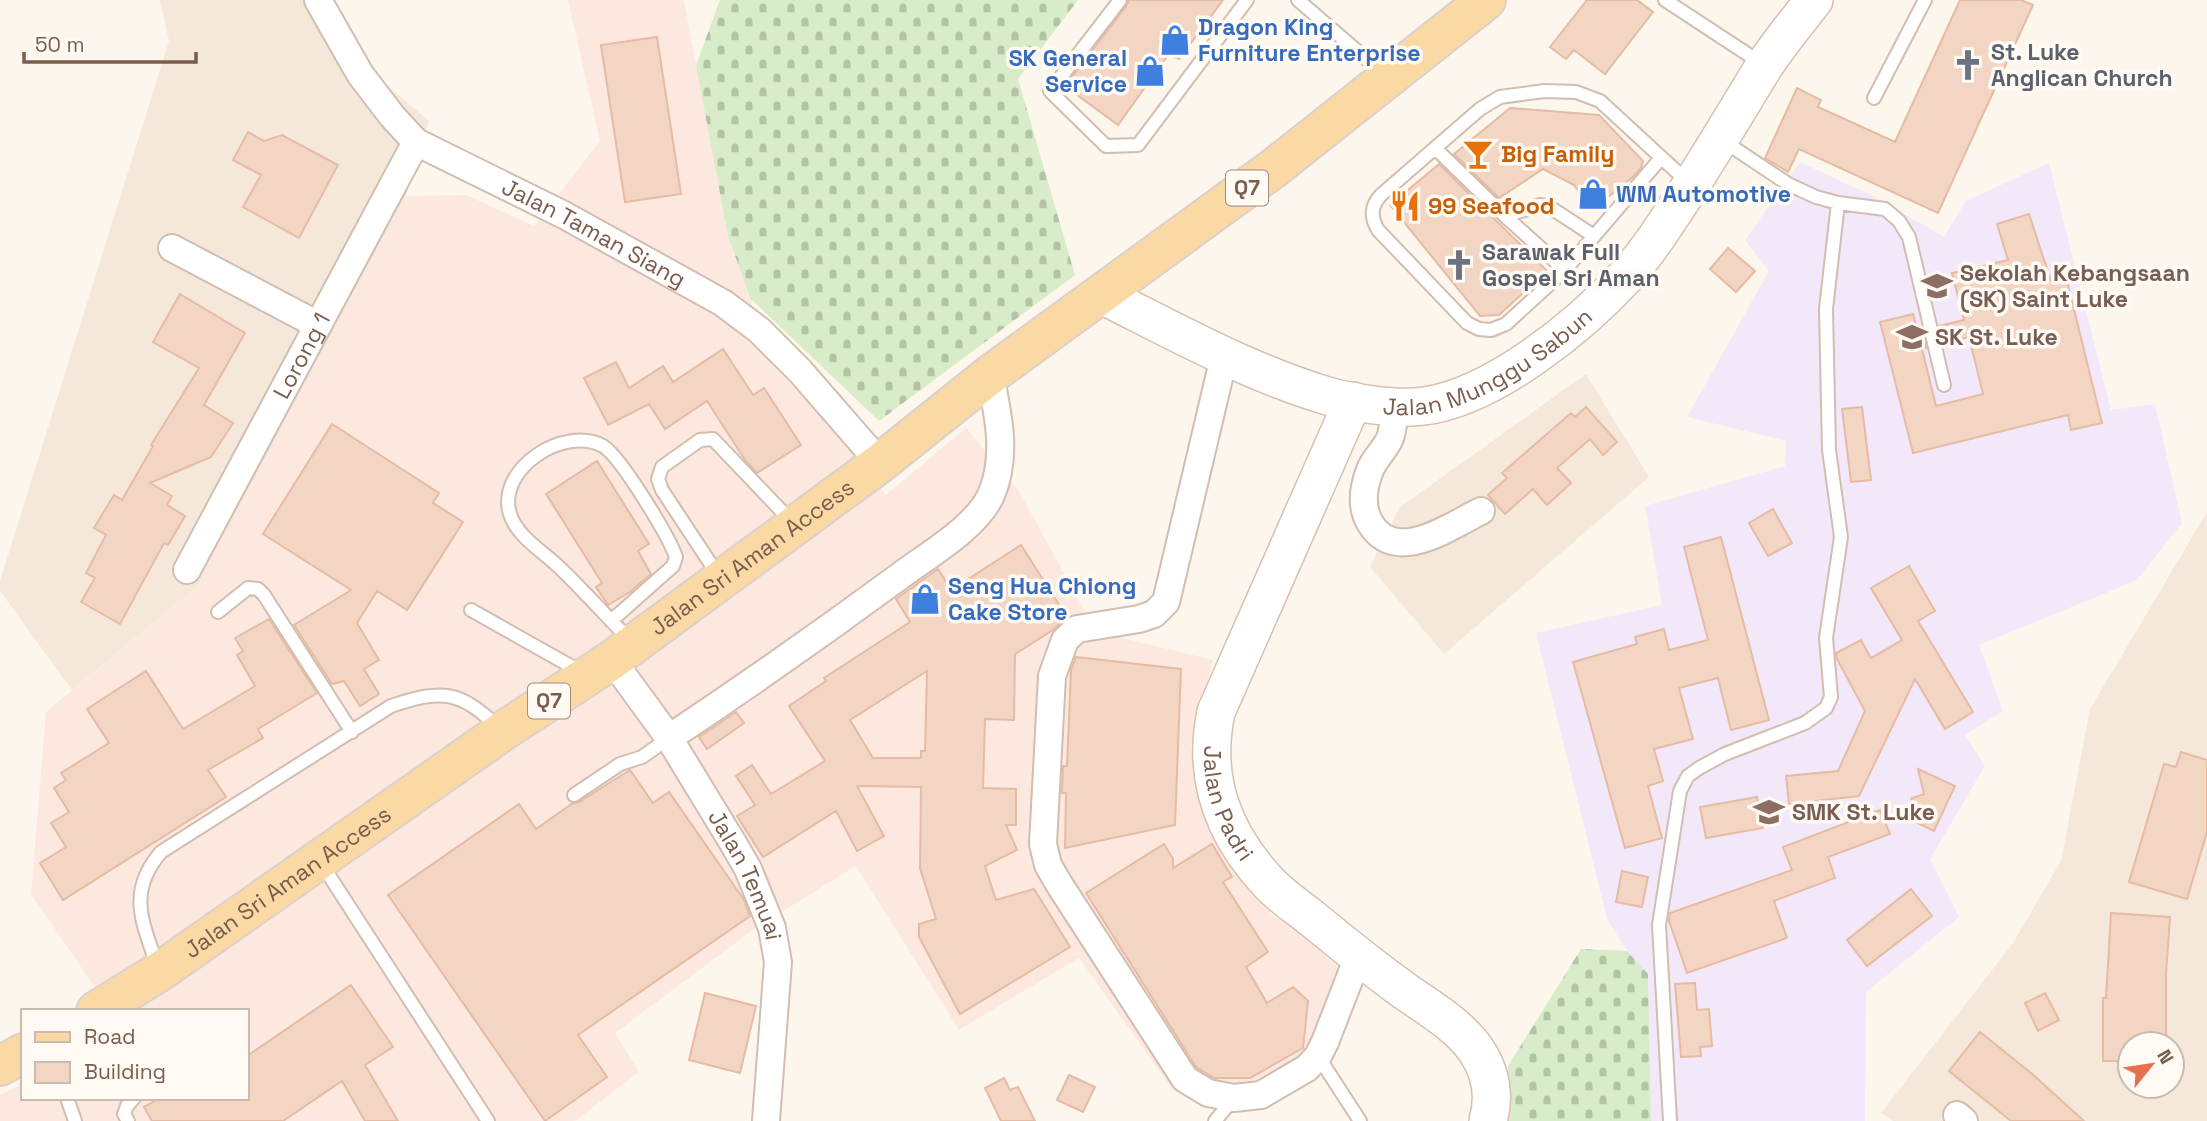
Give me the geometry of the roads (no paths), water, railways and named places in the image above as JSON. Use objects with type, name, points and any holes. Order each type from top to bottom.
[{"type":"main road","name":"Q7","points":[[1388,78],[1486,0]]},
{"type":"main road","name":"Jalan Sri Aman Access","points":[[99,1009],[159,972],[503,732],[611,650],[721,579],[880,463],[990,375],[1274,168],[1388,78]]},
{"type":"main road","points":[[0,1066],[21,1054]]},
{"type":"street","name":"Jalan Taman Siang","points":[[318,0],[360,74],[391,116],[416,142],[564,215],[723,303],[759,330],[800,371],[880,463]]},
{"type":"street","name":"Jalan Munggu Sabun","points":[[1102,295],[1224,357],[1325,395],[1395,406],[1423,406],[1451,400],[1496,380],[1536,357],[1587,314],[1627,275],[1660,232],[1765,66],[1814,0]]},
{"type":"street","name":"Lorong 1","points":[[187,570],[416,142]]},
{"type":"street","points":[[172,248],[318,325]]},
{"type":"street","points":[[1224,357],[1166,601],[1154,614],[1139,619],[1077,629],[1065,640],[1052,676],[1043,834],[1048,865],[1185,1079],[1208,1093],[1234,1098],[1261,1095],[1307,1068],[1318,1056],[1358,957]]},
{"type":"street","points":[[669,738],[791,657],[953,537],[978,515],[991,495],[1002,435],[990,375]]},
{"type":"street","name":"Jalan Padri","points":[[1353,401],[1216,712],[1211,737],[1211,757],[1217,799],[1243,851],[1270,884],[1358,957],[1465,1037],[1486,1069],[1491,1086],[1488,1121]]},
{"type":"street","points":[[1395,406],[1389,440],[1370,468],[1362,501],[1374,529],[1393,541],[1417,541],[1429,538],[1481,511]]},
{"type":"street","name":"Jalan Temuai","points":[[611,650],[669,738],[748,869],[772,928],[778,962],[766,1121]]},
{"type":"lane","points":[[1120,0],[1050,91],[1106,146],[1138,145],[1247,0]]},
{"type":"lane","points":[[1665,0],[1765,66]]},
{"type":"lane","points":[[1874,98],[1925,0]]},
{"type":"lane","points":[[1303,1],[1388,78]]},
{"type":"lane","points":[[1661,158],[1564,270],[1506,324],[1491,330],[1479,329],[1467,323],[1378,230],[1373,221],[1372,210],[1381,195],[1480,109],[1500,97],[1544,91],[1576,92],[1600,101],[1691,185]]},
{"type":"lane","points":[[1721,139],[1788,184],[1816,197],[1838,203],[1885,209],[1904,227],[1909,237],[1944,385]]},
{"type":"lane","points":[[1435,148],[1564,270]]},
{"type":"lane","points":[[1671,1121],[1658,925],[1680,791],[1688,776],[1699,768],[1725,754],[1805,723],[1826,708],[1830,697],[1826,638],[1840,537],[1829,450],[1826,309],[1838,203]]},
{"type":"lane","points":[[1504,216],[1540,205],[1548,206],[1594,236]]},
{"type":"lane","points":[[721,579],[662,490],[658,479],[662,467],[700,440],[713,439],[794,524]]},
{"type":"lane","points":[[570,441],[591,442],[605,447],[627,473],[676,557],[673,566],[611,650],[559,567],[527,538],[510,516],[507,500],[518,472],[550,447],[570,441]]},
{"type":"lane","points":[[218,612],[248,588],[258,589],[264,594],[352,732]]},
{"type":"lane","points":[[471,610],[611,650]]},
{"type":"lane","points":[[159,972],[138,901],[148,867],[161,852],[391,706],[431,694],[450,696],[475,705],[503,732]]},
{"type":"lane","points":[[574,795],[620,764],[642,757],[669,738]]},
{"type":"lane","points":[[319,860],[488,1121]]},
{"type":"lane","points":[[1318,1056],[1360,1121]]},
{"type":"lane","points":[[1215,1121],[1234,1098]]},
{"type":"lane","points":[[68,1100],[75,1121]]},
{"type":"lane","points":[[128,1121],[124,1114],[132,1100]]},
{"type":"place","name":"Dragon King Furniture Enterprise","points":[[1175,40]]},
{"type":"place","name":"St. Luke Anglican Church","points":[[1968,65]]},
{"type":"place","name":"SK General Service","points":[[1150,71]]},
{"type":"place","name":"Big Family","points":[[1478,154]]},
{"type":"place","name":"WM Automotive","points":[[1593,194]]},
{"type":"place","name":"99 Seafood","points":[[1405,206]]},
{"type":"place","name":"Sarawak Full Gospel Sri Aman","points":[[1459,265]]},
{"type":"place","name":"Sekolah Kebangsaan (SK) Saint Luke","points":[[1937,286]]},
{"type":"place","name":"SK St. Luke","points":[[1912,337]]},
{"type":"place","name":"Seng Hua Chiong Cake Store","points":[[925,599]]},
{"type":"place","name":"SMK St. Luke","points":[[1769,812]]}]
